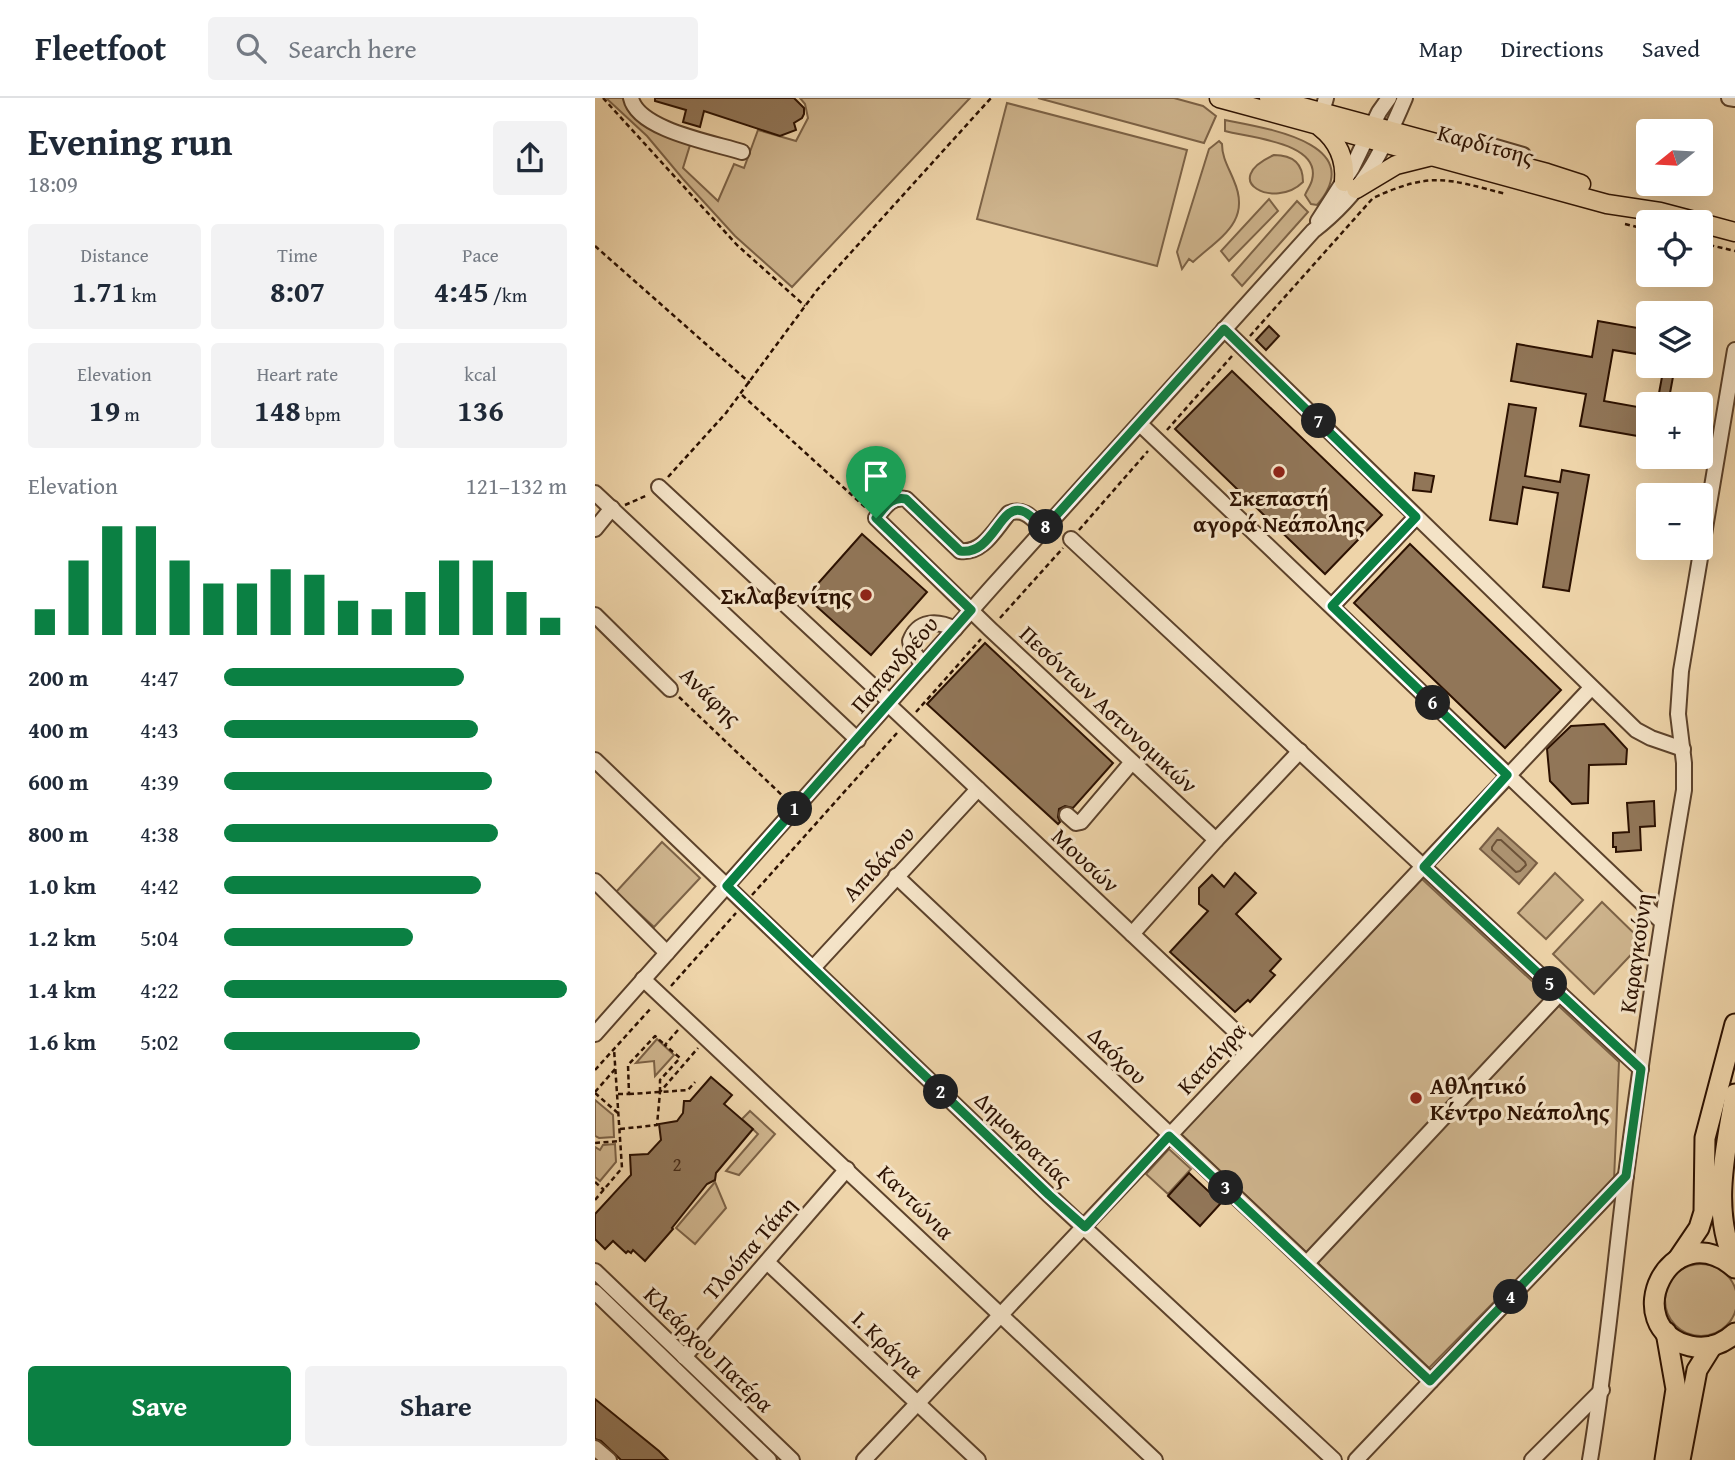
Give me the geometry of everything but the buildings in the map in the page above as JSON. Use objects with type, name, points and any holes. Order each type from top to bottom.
[{"type":"highway","points":[[1665,1460],[1676,1389],[1666,1332],[1656,1313],[1654,1292],[1663,1273],[1678,1259],[1699,1228],[1704,1212],[1705,1138],[1735,1024]]},
{"type":"highway","points":[[1735,1094],[1720,1195],[1723,1227],[1735,1265]]},
{"type":"highway","points":[[1678,1259],[1688,1255],[1708,1254],[1735,1265]]},
{"type":"highway","points":[[1666,1332],[1683,1344],[1702,1347],[1722,1343],[1735,1333]]},
{"type":"highway","points":[[1680,1460],[1696,1370],[1713,1346]]},
{"type":"main road","name":"Καρδίτσης","points":[[1219,98],[1322,112]]},
{"type":"main road","name":"Καρδίτσης","points":[[1269,98],[1322,112],[1369,132],[1403,130],[1411,136],[1546,173],[1654,210]]},
{"type":"main road","points":[[1322,112],[1339,150],[1350,186],[1396,165],[1435,156]]},
{"type":"main road","name":"Καρδίτσης","points":[[1392,130],[1435,156],[1607,204],[1647,210]]},
{"type":"main road","name":"Καρδίτσης","points":[[1713,226],[1735,232]]},
{"type":"street","points":[[631,98],[633,106],[650,122],[742,152]]},
{"type":"street","points":[[1350,186],[1369,132],[1389,98]]},
{"type":"street","points":[[1350,186],[1392,130],[1405,98]]},
{"type":"street","points":[[1729,98],[1735,99]]},
{"type":"street","points":[[1477,154],[1492,146],[1523,155],[1526,162]]},
{"type":"street","name":"Παπανδρέου","points":[[595,1034],[971,610],[1313,231],[1330,217],[1350,186]]},
{"type":"street","points":[[1224,329],[1636,730],[1683,749]]},
{"type":"street","name":"Καραγκούνη","points":[[1590,1460],[1602,1390],[1626,1176],[1683,790],[1683,749],[1678,714],[1681,671],[1735,350]]},
{"type":"street","points":[[1140,424],[1662,922]]},
{"type":"street","name":"Μουσών","points":[[659,487],[1252,1047]]},
{"type":"street","points":[[595,493],[858,740]]},
{"type":"street","points":[[876,518],[891,501],[897,498],[906,499],[960,551],[970,552],[982,546],[1009,513],[1015,510],[1023,511],[1044,529]]},
{"type":"street","points":[[595,529],[612,509]]},
{"type":"street","points":[[1332,606],[1416,517]]},
{"type":"street","name":"Πεσόντων Αστυνομικών","points":[[876,518],[1216,840]]},
{"type":"street","points":[[1072,539],[1641,1069]]},
{"type":"street","name":"Ανάφης","points":[[595,615],[670,689]]},
{"type":"street","points":[[923,665],[912,650],[912,634],[924,624],[933,622],[955,629]]},
{"type":"street","name":"Κατσίγρα","points":[[864,1460],[1591,688]]},
{"type":"street","points":[[1132,934],[1300,751]]},
{"type":"street","name":"Δημοκρατίας","points":[[595,760],[1049,1195],[1334,1460]]},
{"type":"street","points":[[1067,815],[1076,823],[1081,822],[1132,762]]},
{"type":"street","name":"Απιδάνου","points":[[813,968],[978,789]]},
{"type":"street","name":"Δαόχου","points":[[896,876],[1430,1381]]},
{"type":"street","points":[[595,881],[667,953]]},
{"type":"street","name":"Καντώνια","points":[[643,979],[1155,1460]]},
{"type":"street","points":[[1307,1263],[1560,993]]},
{"type":"street","name":"Τλούπα Τάκη","points":[[684,1357],[847,1169]]},
{"type":"street","points":[[1356,1460],[1626,1176]]},
{"type":"street","name":"Ι. Κράγια","points":[[767,1262],[978,1460]]},
{"type":"street","name":"Κλεάρχου Πατέρα","points":[[595,1271],[792,1460]]},
{"type":"street","name":"Κλεάρχου Πατέρα","points":[[595,1292],[769,1460]]},
{"type":"street","points":[[1532,1460],[1602,1390]]},
{"type":"street","points":[[595,1448],[609,1460]]},
{"type":"path","points":[[603,98],[737,245],[805,306]]},
{"type":"path","points":[[612,509],[643,498],[659,487],[726,413],[805,306],[991,98]]},
{"type":"path","points":[[595,246],[750,383]]},
{"type":"path","points":[[1713,246],[1735,251]]},
{"type":"path","points":[[741,394],[876,518]]},
{"type":"path","name":"Ανάφης","points":[[670,689],[796,808]]},
{"type":"path","points":[[665,1045],[688,1020]]},
{"type":"path","points":[[620,1129],[657,1125],[660,1080],[680,1058],[655,1036],[628,1065],[629,1094]]},
{"type":"path","points":[[660,1092],[707,1038]]},
{"type":"path","points":[[595,1200],[622,1168],[614,1049]]},
{"type":"path","points":[[616,1068],[595,1092],[619,1114]]},
{"type":"path","points":[[618,1094],[688,1090],[695,1082]]},
{"type":"path","points":[[595,1143],[620,1141]]},
{"type":"path","points":[[595,1182],[604,1190]]},
{"type":"shaded area","points":[[606,98],[626,98],[655,129],[690,145],[683,168],[718,201],[734,164],[744,168],[758,130],[796,141],[808,118],[805,104],[800,98],[970,98],[792,287],[735,236],[647,136]]},
{"type":"shaded area","points":[[1038,98],[1174,98],[1203,106],[1216,116],[1204,143]]},
{"type":"shaded area","points":[[1007,103],[1187,150],[1157,266],[977,219]]},
{"type":"shaded area","points":[[1225,120],[1286,134],[1306,142],[1322,153],[1331,167],[1330,184],[1317,205],[1311,204],[1305,195],[1312,180],[1312,167],[1306,157],[1281,144],[1225,131]]},
{"type":"shaded area","points":[[1219,141],[1234,181],[1239,208],[1236,218],[1222,237],[1193,262],[1189,259],[1182,269],[1177,252],[1209,149]]},
{"type":"shaded area","points":[[1274,155],[1295,161],[1301,170],[1303,182],[1291,190],[1279,193],[1266,193],[1257,189],[1251,182],[1251,174],[1258,165]]},
{"type":"shaded area","points":[[1269,199],[1278,211],[1229,261],[1221,251]]},
{"type":"shaded area","points":[[1297,201],[1308,212],[1242,286],[1232,275]]},
{"type":"shaded area","points":[[662,842],[700,878],[654,927],[616,892]]},
{"type":"shaded area","points":[[1555,873],[1583,900],[1546,939],[1518,913]]},
{"type":"shaded area","name":"Αθλητικό Κέντρο Νεάπολης","points":[[1422,879],[1619,1062],[1614,1180],[1429,1368],[1181,1134]]},
{"type":"shaded area","points":[[1602,902],[1643,942],[1594,994],[1553,954]]},
{"type":"shaded area","points":[[657,1039],[674,1055],[655,1076],[654,1061],[636,1063]]},
{"type":"shaded area","points":[[595,1100],[613,1115],[614,1137],[595,1136]]},
{"type":"shaded area","points":[[750,1111],[775,1134],[739,1175],[726,1171],[758,1134],[742,1119]]},
{"type":"shaded area","points":[[615,1144],[616,1162],[600,1181],[595,1177],[595,1147],[600,1150],[603,1145]]},
{"type":"shaded area","points":[[1169,1149],[1191,1169],[1168,1194],[1146,1174]]},
{"type":"shaded area","points":[[715,1182],[726,1208],[695,1244],[676,1228]]},
{"type":"shaded area","points":[[1701,1264],[1715,1267],[1731,1280],[1734,1286],[1734,1314],[1721,1330],[1715,1333],[1701,1336],[1687,1333],[1671,1320],[1668,1314],[1665,1300],[1668,1286],[1681,1270],[1687,1267]]},
{"type":"water","points":[[1498,828],[1537,863],[1519,884],[1480,849]]},
{"type":"place","name":"Σκεπαστή αγορά Νεάπολης","points":[[1279,472]]},
{"type":"place","name":"Σκλαβενίτης","points":[[866,595]]},
{"type":"place","name":"Αθλητικό Κέντρο Νεάπολης","points":[[1416,1098]]},
{"type":"route","points":[[1224,329],[1416,517],[1332,606],[1507,775],[1424,867],[1641,1069],[1626,1176],[1430,1381],[1169,1136],[1085,1227],[727,886],[971,610],[876,518],[891,501],[897,498],[906,499],[960,551],[970,552],[982,546],[1009,513],[1015,510],[1023,511],[1044,529],[1224,329]]}]
